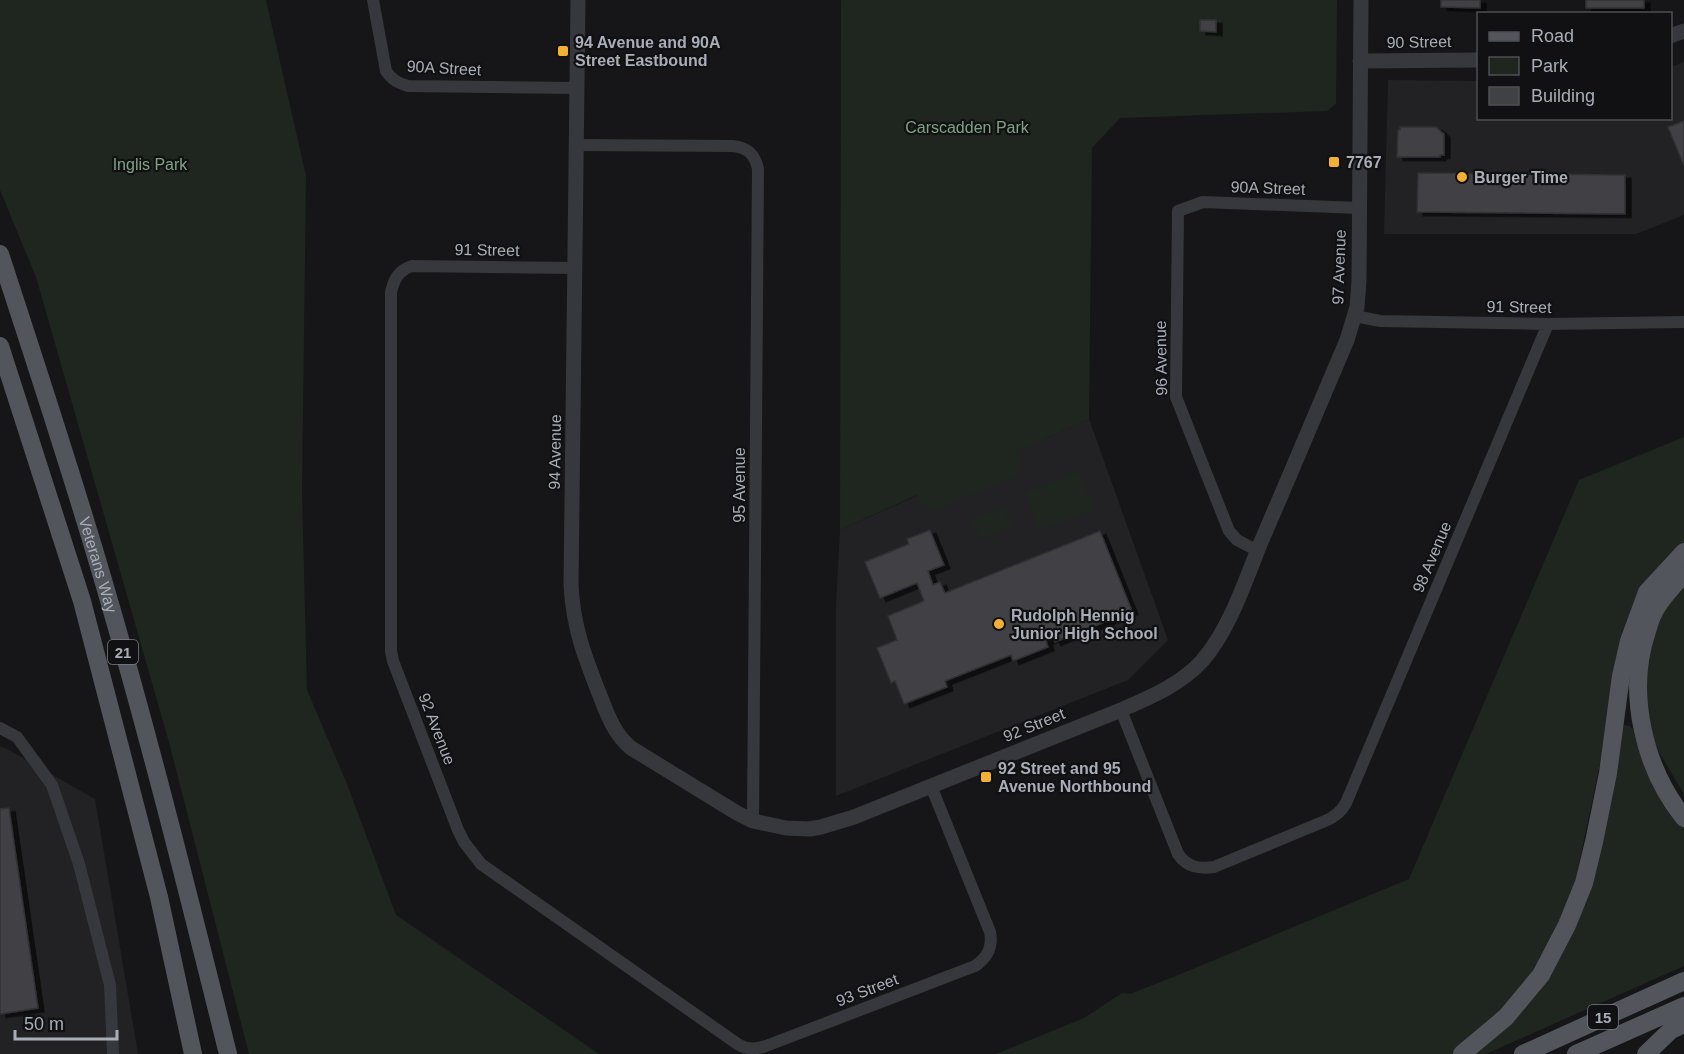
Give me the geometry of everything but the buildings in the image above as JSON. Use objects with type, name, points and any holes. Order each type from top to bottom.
[{"type":"main road","name":"Veterans Way","points":[[0,254],[49,402],[108,597],[189,898],[228,1054]]},
{"type":"main road","name":"Veterans Way","points":[[0,346],[82,601],[159,897],[193,1054]]},
{"type":"main road","points":[[1462,1054],[1506,1017],[1534,984],[1567,925],[1584,883],[1594,842],[1608,773],[1621,676],[1629,640],[1647,592],[1684,552]]},
{"type":"main road","points":[[1684,574],[1671,587],[1653,614],[1643,644],[1637,681],[1640,715],[1651,760],[1672,803],[1684,818]]},
{"type":"main road","name":"15","points":[[1523,1054],[1684,981]]},
{"type":"main road","name":"15","points":[[1576,1054],[1684,1006]]},
{"type":"main road","points":[[1646,1054],[1671,1030],[1684,1024]]},
{"type":"street","name":"90A Street","points":[[373,0],[386,71],[390,77],[401,84],[408,86],[577,88]]},
{"type":"street","name":"94 Avenue","points":[[578,0],[571,585],[572,606],[579,642],[611,724],[624,743],[753,821]]},
{"type":"street","name":"97 Avenue","points":[[1258,551],[1347,340],[1359,296],[1360,0]]},
{"type":"street","name":"90 Street","points":[[1360,61],[1477,60]]},
{"type":"street","name":"95 Avenue","points":[[577,145],[732,146],[750,151],[757,162],[753,821]]},
{"type":"street","name":"90A Street","points":[[1178,211],[1203,202],[1359,207]]},
{"type":"street","name":"96 Avenue","points":[[1178,211],[1176,397],[1229,531],[1244,544],[1258,551]]},
{"type":"street","name":"91 Street","points":[[400,273],[407,268],[420,266],[575,268]]},
{"type":"street","name":"92 Avenue","points":[[400,273],[391,292],[391,651],[458,830],[471,853],[481,864],[739,1045],[749,1048]]},
{"type":"street","name":"91 Street","points":[[1355,316],[1380,321],[1548,324],[1684,322]]},
{"type":"street","name":"98 Avenue","points":[[1121,710],[1178,854],[1192,867],[1214,867],[1337,815],[1343,809],[1548,324]]},
{"type":"street","name":"92 Street","points":[[753,821],[786,828],[809,829],[854,817],[1121,710],[1170,687],[1202,661],[1222,633],[1258,551]]},
{"type":"street","points":[[0,728],[17,737],[52,785],[79,864],[110,985],[114,1054]]},
{"type":"street","name":"93 Street","points":[[749,1048],[756,1049],[766,1046],[975,966],[987,956],[990,950],[990,932],[931,786]]},
{"type":"shaded area","points":[[1684,62],[1684,215],[1636,234],[1384,234],[1388,80],[1477,81],[1477,120],[1672,120],[1672,67]]},
{"type":"shaded area","name":"Rudolph Hennig Junior High School","points":[[1089,419],[1168,640],[1128,680],[836,796],[836,607],[840,530]]},
{"type":"shaded area","points":[[0,746],[95,799],[138,1054],[0,1054]]},
{"type":"green space","name":"Inglis Park","points":[[0,0],[266,0],[306,176],[302,492],[307,690],[347,784],[396,915],[599,1054],[249,1054],[170,746],[36,277],[0,190]]},
{"type":"green space","name":"Carscadden Park","points":[[841,0],[1337,0],[1336,104],[1327,111],[1120,118],[1092,148],[1089,419],[1016,452],[1020,464],[1018,476],[933,510],[921,504],[917,495],[840,530]]},
{"type":"green space","points":[[1684,437],[1684,542],[1656,572],[1615,692],[1572,897],[1531,979],[1503,1015],[1457,1054],[996,1054],[1084,1018],[1122,993],[1130,994],[1188,971],[1409,879],[1579,480]]},
{"type":"green space","points":[[1080,472],[1095,510],[1039,530],[1025,493]]},
{"type":"green space","points":[[1004,507],[1012,527],[980,540],[972,520]]},
{"type":"green space","points":[[1684,582],[1684,794],[1656,746],[1644,707],[1647,662],[1654,633],[1666,607]]},
{"type":"green space","points":[[1620,726],[1630,726],[1633,730],[1643,758],[1684,826],[1684,966],[1486,1054],[1467,1054],[1561,947]]},
{"type":"place","name":"94 Avenue and 90A Street Eastbound","points":[[563,51]]},
{"type":"place","name":"7767","points":[[1334,162]]},
{"type":"place","name":"Burger Time","points":[[1462,177]]},
{"type":"place","name":"Rudolph Hennig Junior High School","points":[[999,624]]},
{"type":"place","name":"92 Street and 95 Avenue Northbound","points":[[986,777]]}]
